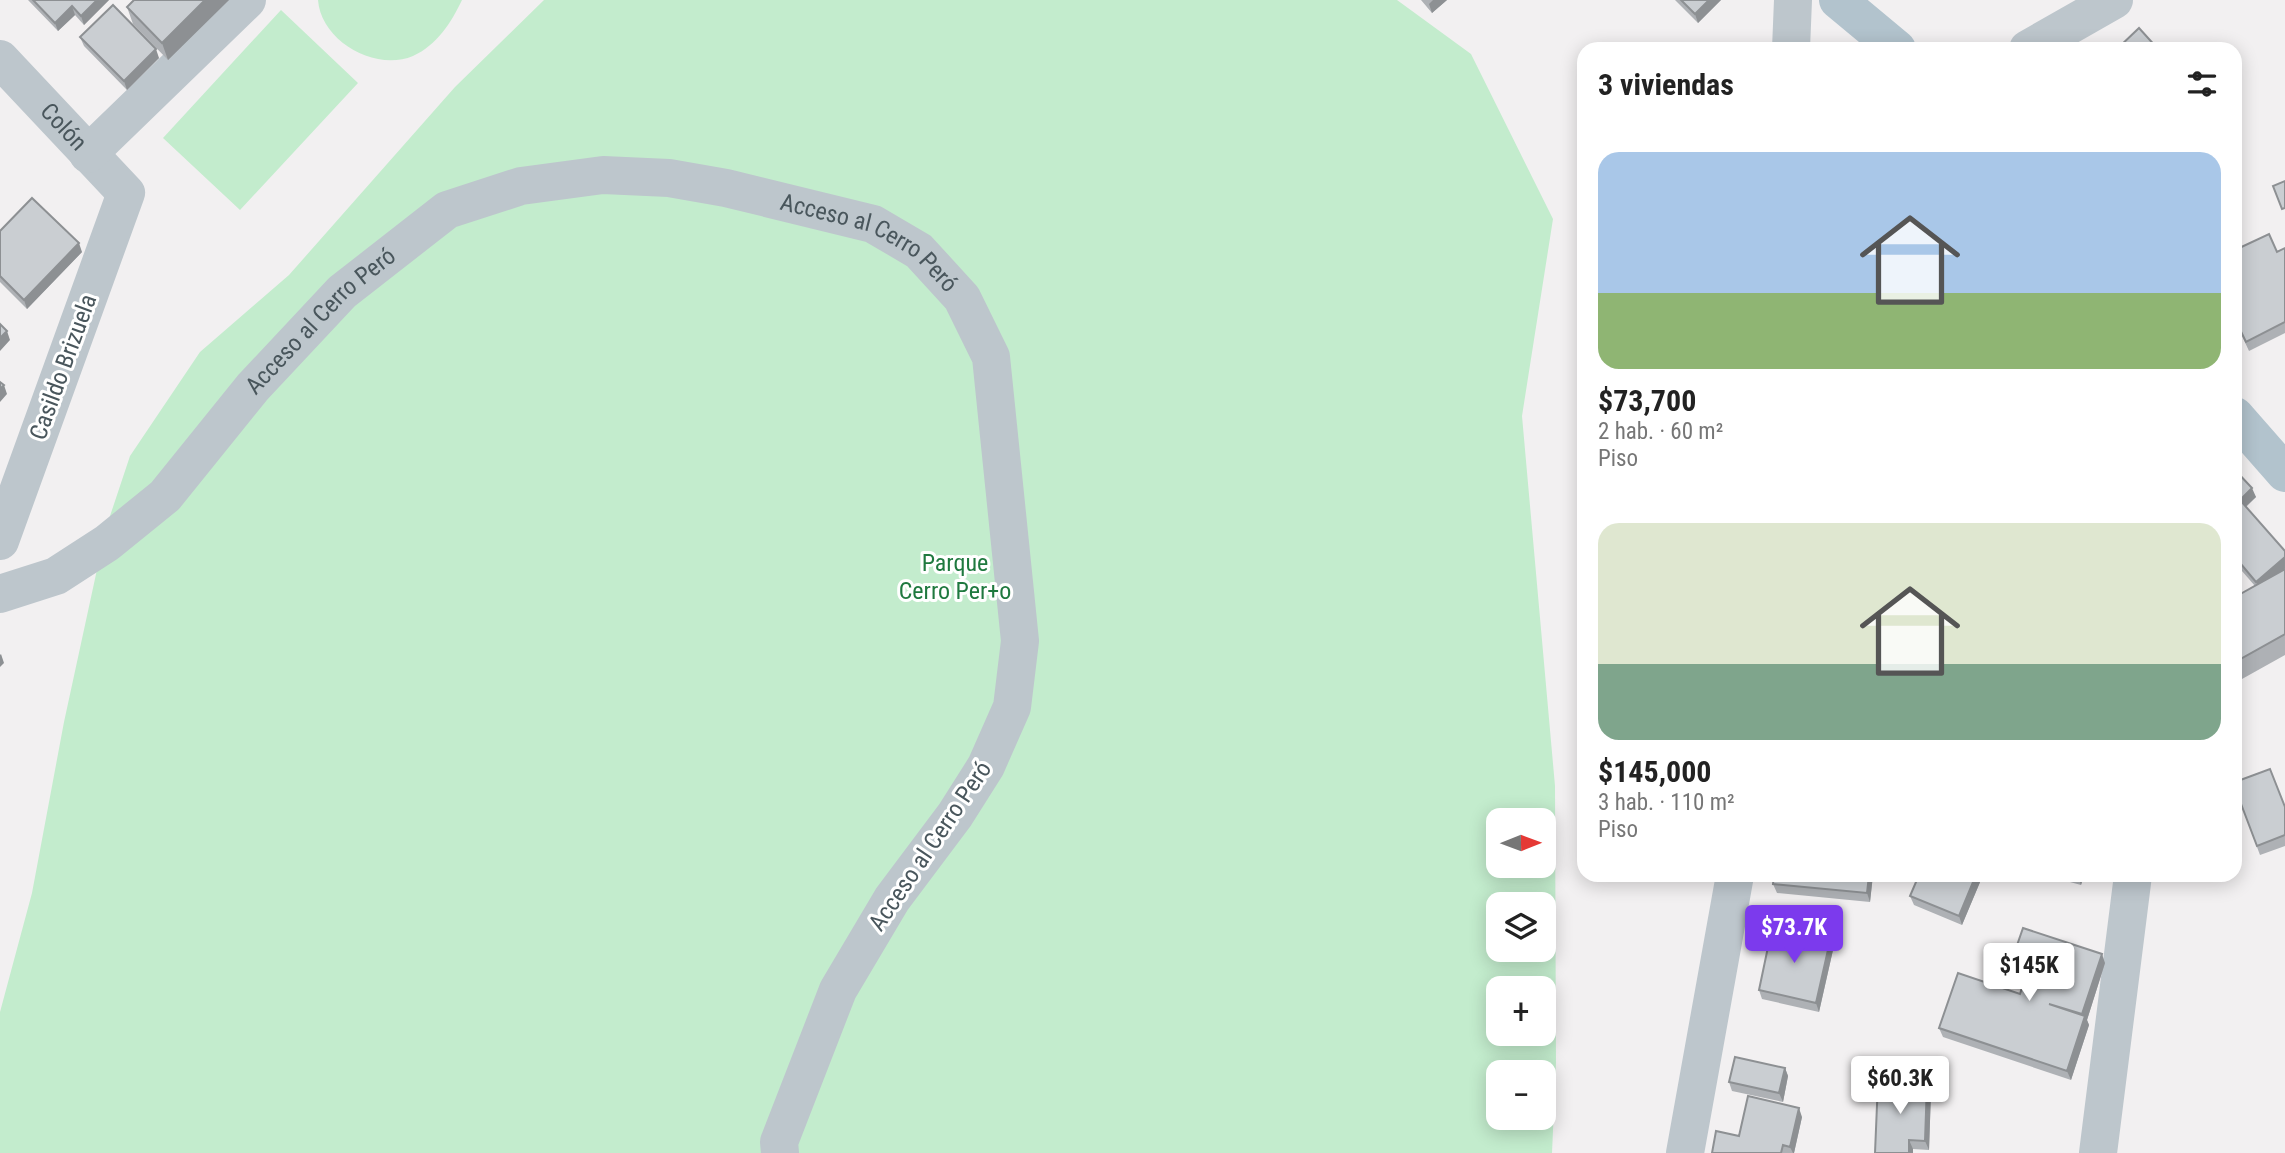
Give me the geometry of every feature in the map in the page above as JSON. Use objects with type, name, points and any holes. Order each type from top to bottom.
[{"type":"main road","points":[[1838,0],[1889,42]]},
{"type":"main road","points":[[2242,424],[2285,473]]},
{"type":"street","points":[[88,154],[247,0]]},
{"type":"street","points":[[1791,42],[1793,0]]},
{"type":"street","points":[[2040,42],[2114,0]]},
{"type":"street","name":"Colón","points":[[0,59],[126,193]]},
{"type":"street","name":"Acceso al Cerro Peró","points":[[0,594],[56,576],[107,543],[165,496],[253,387],[342,292],[447,210],[521,186],[603,175],[668,178],[726,188],[873,224],[919,251],[962,298],[991,357],[1020,641],[1012,707],[986,766],[955,815],[892,899],[838,990],[779,1142],[780,1153]]},
{"type":"street","name":"Casildo Brizuela","points":[[0,541],[126,193]]},
{"type":"street","points":[[1685,1153],[1734,882]]},
{"type":"street","points":[[2098,1153],[2132,882]]},
{"type":"green space","points":[[318,0],[462,0],[448,25],[429,46],[413,56],[383,60],[367,56],[339,40],[321,15]]},
{"type":"green space","name":"Parque Cerro Per+o","points":[[544,0],[1397,0],[1471,54],[1553,219],[1522,416],[1555,808],[1486,808],[1486,878],[1555,878],[1555,892],[1486,892],[1486,962],[1556,962],[1556,976],[1486,976],[1486,1046],[1556,1046],[1556,1060],[1486,1060],[1486,1130],[1553,1130],[1552,1153],[0,1153],[0,1012],[32,893],[64,722],[106,528],[130,456],[200,352],[289,275],[455,87]]},
{"type":"green space","points":[[281,10],[358,83],[240,210],[163,138]]},
{"type":"building","points":[[33,0],[97,0],[81,16],[72,6],[55,23]]},
{"type":"building","points":[[134,0],[205,0],[162,43],[127,7]]},
{"type":"building","points":[[1681,0],[1709,0],[1695,14]]},
{"type":"building","points":[[113,5],[156,49],[124,81],[80,37]]},
{"type":"building","points":[[2139,28],[2152,42],[2124,42]]},
{"type":"building","points":[[2285,181],[2285,208],[2282,209],[2273,186]]},
{"type":"building","points":[[32,198],[79,243],[24,300],[0,276],[0,231]]},
{"type":"building","points":[[2269,234],[2277,252],[2285,248],[2285,322],[2246,342],[2242,334],[2242,247]]},
{"type":"building","points":[[0,324],[7,331],[0,338]]},
{"type":"building","points":[[2242,477],[2252,488],[2242,498]]},
{"type":"building","points":[[2242,502],[2285,551],[2285,557],[2256,582],[2242,565]]},
{"type":"building","points":[[2285,569],[2285,634],[2242,658],[2242,593]]},
{"type":"building","points":[[2270,769],[2285,807],[2285,835],[2257,846],[2242,806],[2242,779]]},
{"type":"building","points":[[1773,882],[1868,882],[1867,893]]},
{"type":"building","points":[[1916,882],[1973,882],[1959,916],[1910,896]]},
{"type":"building","points":[[1772,928],[1830,941],[1816,1003],[1759,990]]},
{"type":"building","points":[[2023,928],[2102,954],[2082,1014],[2049,1004],[2085,1016],[2067,1071],[1939,1028],[1958,973],[2020,994],[2032,956],[2015,951]]},
{"type":"building","points":[[1735,1057],[1785,1068],[1779,1093],[1729,1082]]},
{"type":"building","points":[[1878,1081],[1927,1083],[1925,1141],[1909,1140],[1909,1153],[1875,1153]]},
{"type":"building","points":[[1748,1096],[1799,1108],[1790,1147],[1783,1145],[1781,1153],[1712,1153],[1716,1131],[1739,1136]]}]
